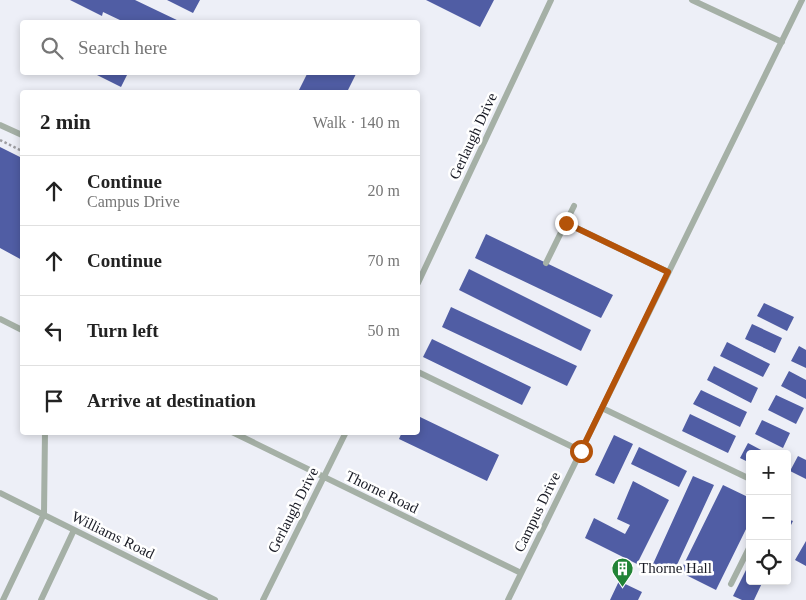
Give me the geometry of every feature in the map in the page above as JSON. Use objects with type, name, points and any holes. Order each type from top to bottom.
[{"type":"lane","name":"Gerlaugh Drive","points":[[420,279],[551,0]]},
{"type":"lane","points":[[692,0],[782,42]]},
{"type":"lane","name":"Campus Drive","points":[[508,600],[802,0]]},
{"type":"lane","points":[[0,124],[20,135]]},
{"type":"lane","points":[[546,263],[574,206]]},
{"type":"lane","points":[[566,223],[668,272]]},
{"type":"lane","points":[[0,319],[20,329]]},
{"type":"lane","points":[[420,373],[581,451]]},
{"type":"lane","points":[[602,408],[746,477]]},
{"type":"lane","points":[[3,600],[44,514],[45,435]]},
{"type":"lane","name":"Thorne Road","points":[[238,435],[521,573]]},
{"type":"lane","name":"Gerlaugh Drive","points":[[263,600],[345,435]]},
{"type":"lane","name":"Williams Road","points":[[0,493],[215,600]]},
{"type":"lane","points":[[41,600],[74,530]]},
{"type":"lane","points":[[732,584],[746,554]]},
{"type":"path","points":[[0,140],[20,150]]},
{"type":"shaded area","points":[[0,0],[806,0],[806,600],[0,600]]},
{"type":"building","points":[[70,0],[135,0],[177,20],[120,20],[103,12],[102,16]]},
{"type":"building","points":[[167,0],[200,0],[193,13]]},
{"type":"building","points":[[426,0],[494,0],[480,27]]},
{"type":"building","points":[[97,75],[127,75],[121,87]]},
{"type":"building","points":[[306,75],[356,75],[348,90],[299,90]]},
{"type":"building","points":[[0,147],[20,157],[20,259],[0,248]]},
{"type":"building","points":[[486,234],[613,295],[601,318],[475,258]]},
{"type":"building","points":[[469,269],[591,330],[581,351],[459,290]]},
{"type":"building","points":[[764,303],[794,317],[787,331],[757,316]]},
{"type":"building","points":[[451,307],[577,366],[567,386],[442,327]]},
{"type":"building","points":[[752,324],[782,338],[775,353],[745,339]]},
{"type":"building","points":[[432,339],[531,387],[522,405],[423,357]]},
{"type":"building","points":[[727,342],[770,364],[763,377],[720,356]]},
{"type":"building","points":[[799,346],[806,350],[806,368],[791,361]]},
{"type":"building","points":[[714,366],[758,388],[751,403],[707,380]]},
{"type":"building","points":[[789,371],[806,380],[806,399],[781,386]]},
{"type":"building","points":[[701,390],[747,412],[740,427],[693,404]]},
{"type":"building","points":[[776,395],[804,408],[796,424],[768,410]]},
{"type":"building","points":[[690,414],[736,436],[728,453],[682,431]]},
{"type":"building","points":[[420,417],[499,455],[487,481],[399,439],[401,435],[420,435]]},
{"type":"building","points":[[762,420],[790,433],[783,448],[755,434]]},
{"type":"building","points":[[614,435],[633,444],[614,484],[595,475]]},
{"type":"building","points":[[748,443],[761,450],[746,450],[746,461],[740,458]]},
{"type":"building","points":[[639,447],[687,471],[679,487],[631,464]]},
{"type":"building","points":[[798,456],[806,460],[806,479],[791,472]]},
{"type":"building","points":[[693,476],[714,485],[676,567],[671,565],[668,571],[653,564]]},
{"type":"building","points":[[633,481],[669,500],[637,564],[585,538],[594,518],[625,534],[630,525],[617,519]]},
{"type":"building","points":[[723,485],[746,496],[746,529],[716,590],[680,572]]},
{"type":"building","points":[[806,541],[806,566],[795,560]]},
{"type":"building","points":[[746,570],[746,585],[761,585],[754,600],[742,600],[733,596]]},
{"type":"building","name":"Thorne Hall","points":[[619,581],[642,592],[638,600],[610,600]]},
{"type":"place","name":"Thorne Hall","points":[[623,587]]},
{"type":"route","points":[[566,223],[668,272],[581,451]]}]
